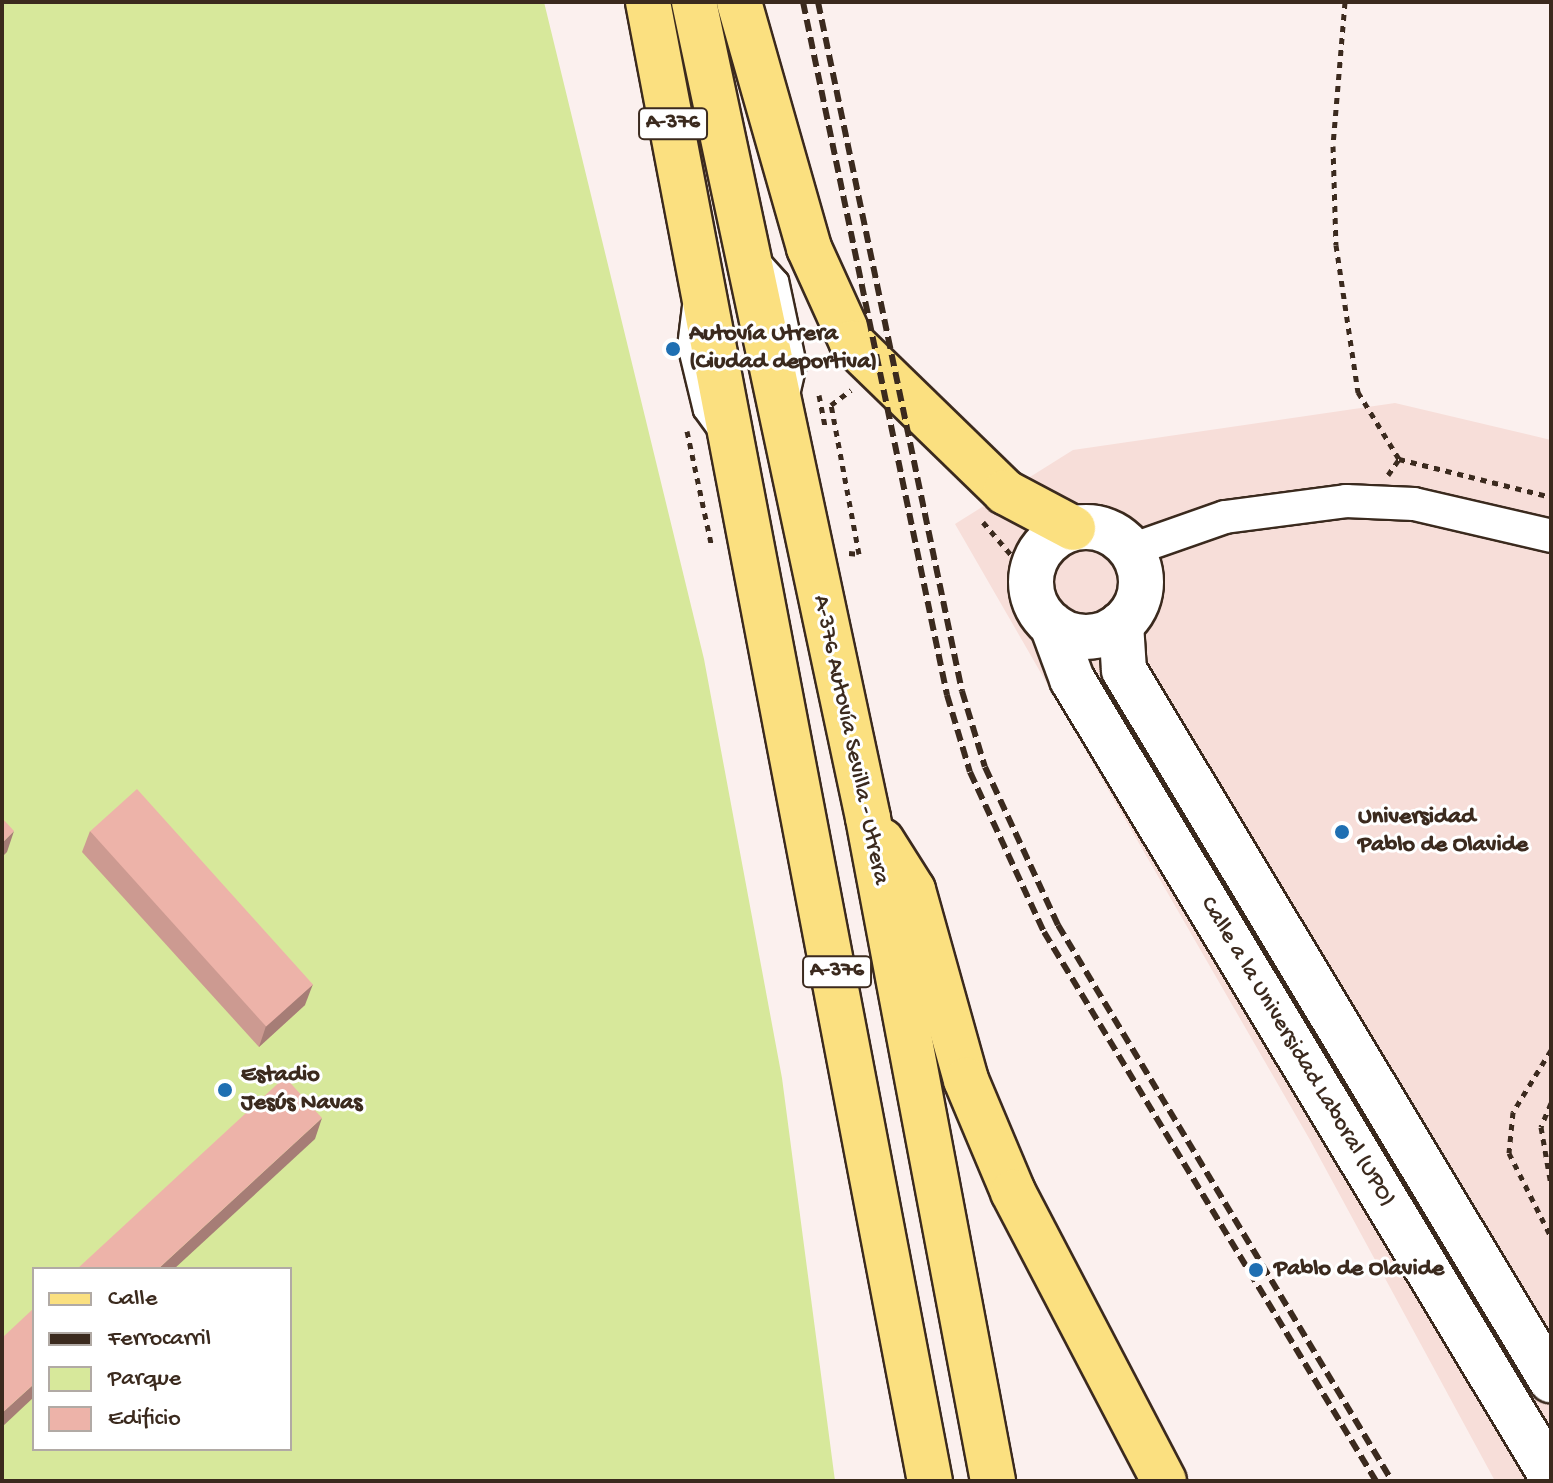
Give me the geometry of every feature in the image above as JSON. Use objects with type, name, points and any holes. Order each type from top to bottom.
[{"type":"main road","name":"A-376","points":[[648,2],[741,463],[930,1481]]},
{"type":"main road","name":"A-376 Autovía Sevilla - Utrera","points":[[694,2],[868,818],[993,1481]]},
{"type":"main road","points":[[739,2],[809,248],[852,343],[1005,492],[1073,528]]},
{"type":"main road","points":[[868,818],[913,890],[966,1080],[1013,1192],[1164,1481]]},
{"type":"street","points":[[1131,550],[1225,517],[1346,501],[1414,504],[1551,536]]},
{"type":"street","points":[[1073,528],[1100,528],[1131,550],[1140,593],[1121,624],[1081,637],[1052,625],[1035,603],[1031,578],[1041,549],[1073,528]]},
{"type":"street","name":"Calle a la Universidad Laboral (UPO)","points":[[1121,624],[1124,670],[1551,1380]]},
{"type":"street","name":"Calle a la Universidad Laboral (UPO)","points":[[1052,625],[1072,679],[1551,1475]]},
{"type":"street","points":[[1287,1035],[1329,1010]]},
{"type":"path","points":[[1345,2],[1335,216],[1358,392],[1399,459],[1551,497]]},
{"type":"path","points":[[849,556],[859,554],[831,405],[856,386]]},
{"type":"path","points":[[685,426],[712,549]]},
{"type":"path","points":[[1551,1050],[1513,1112],[1509,1153],[1551,1237]]},
{"type":"path","points":[[1551,1103],[1541,1127],[1551,1185]]},
{"type":"shaded area","name":"Universidad Pablo de Olavide","points":[[1395,403],[1551,440],[1551,1481],[1495,1481],[1310,1140],[955,524],[1073,450]]},
{"type":"green space","points":[[2,2],[544,2],[704,659],[782,1078],[835,1481],[2,1481]]},
{"type":"building","points":[[137,789],[313,984],[266,1027],[90,831]]},
{"type":"building","points":[[2,818],[14,831],[2,843]]},
{"type":"building","points":[[285,1077],[322,1118],[160,1267],[79,1267]]},
{"type":"building","points":[[32,1310],[32,1386],[2,1413],[2,1338]]},
{"type":"railway","points":[[803,2],[947,695],[970,772],[1044,932],[1376,1481]]},
{"type":"railway","points":[[818,2],[962,691],[985,767],[1058,925],[1392,1481]]},
{"type":"place","name":"Autovía Utrera (Ciudad deportiva)","points":[[673,349]]},
{"type":"place","name":"Universidad Pablo de Olavide","points":[[1342,832]]},
{"type":"place","name":"Estadio Jesús Navas","points":[[225,1090]]},
{"type":"place","name":"Pablo de Olavide","points":[[1256,1270]]}]
